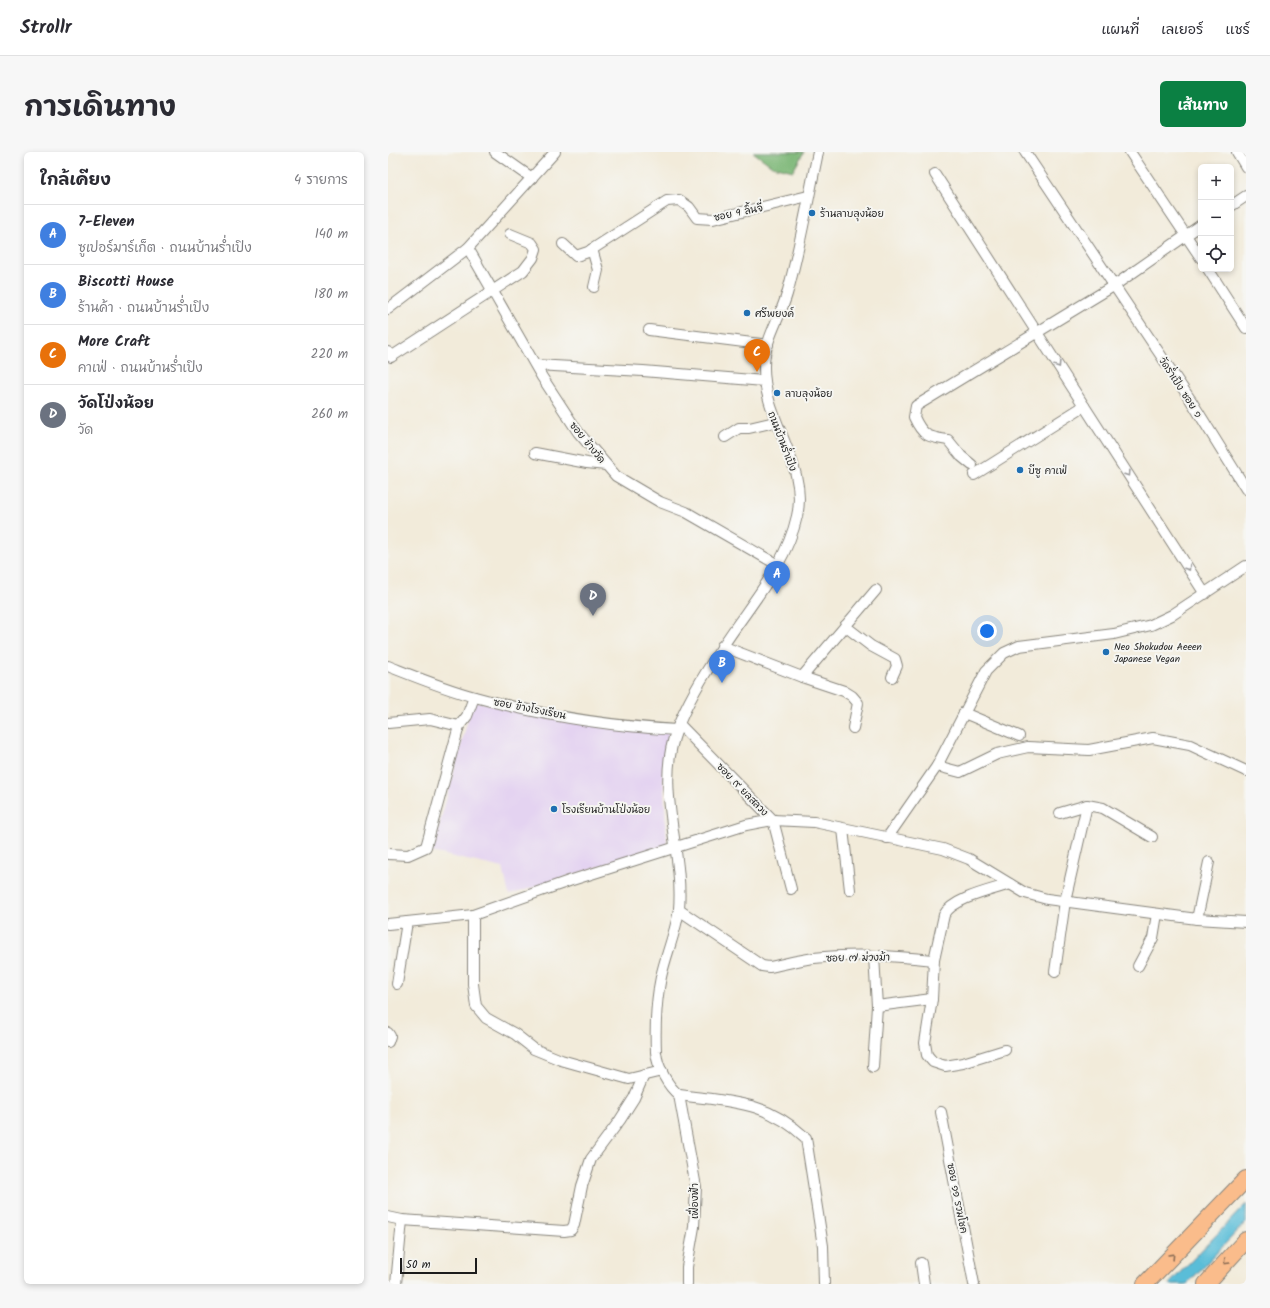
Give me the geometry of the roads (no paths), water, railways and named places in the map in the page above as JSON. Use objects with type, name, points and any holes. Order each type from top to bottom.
[{"type":"main road","points":[[1145,1284],[1246,1179]]},
{"type":"main road","points":[[1206,1284],[1246,1240]]},
{"type":"street","points":[[495,152],[532,178]]},
{"type":"street","points":[[388,309],[468,248],[555,152]]},
{"type":"street","name":"ถนนบ้านร่ำเปิง","points":[[680,1095],[672,1090],[656,1056],[655,1021],[661,977],[669,952],[678,910],[679,888],[668,787],[671,752],[678,727],[687,706],[722,646],[758,598],[778,565],[797,516],[799,498],[795,469],[775,422],[764,381],[763,361],[786,297],[800,247],[808,196],[818,152]]},
{"type":"street","name":"วัดร่ำเปิง ซอย ๑","points":[[1026,152],[1246,489]]},
{"type":"street","points":[[1130,152],[1198,253]]},
{"type":"street","points":[[1237,152],[1246,167]]},
{"type":"street","points":[[935,174],[1205,594]]},
{"type":"street","name":"ซอย 9 ลิ้นจี่","points":[[563,244],[576,256],[592,249],[667,202],[679,200],[689,207],[697,218],[713,219],[808,196]]},
{"type":"street","points":[[1234,204],[1246,196]]},
{"type":"street","points":[[1084,406],[973,470],[948,440],[935,438],[925,434],[914,417],[916,406],[1114,285],[1198,227]]},
{"type":"street","points":[[388,352],[391,357],[523,271],[536,252],[532,243],[510,234]]},
{"type":"street","name":"ซอย ข้างวัด","points":[[468,248],[536,365],[578,432],[616,476],[648,496],[686,512],[778,565]]},
{"type":"street","points":[[592,249],[598,270],[594,287]]},
{"type":"street","points":[[1210,272],[1246,328]]},
{"type":"street","points":[[649,330],[768,345]]},
{"type":"street","points":[[536,365],[642,371],[764,381]]},
{"type":"street","points":[[725,437],[739,428],[749,428],[775,422]]},
{"type":"street","points":[[536,453],[587,464],[606,465]]},
{"type":"street","points":[[887,838],[937,766],[986,671],[1004,653],[1019,646],[1114,634],[1151,625],[1172,615],[1246,566]]},
{"type":"street","points":[[802,677],[876,590]]},
{"type":"street","points":[[845,626],[871,646],[895,659],[897,666],[892,677]]},
{"type":"street","points":[[722,646],[852,696],[858,703],[853,728]]},
{"type":"street","name":"ซอย ข้างโรงเรียน","points":[[388,666],[474,697],[535,710],[629,727],[678,727]]},
{"type":"street","points":[[388,854],[408,855],[426,847],[459,726],[467,716],[474,697]]},
{"type":"street","points":[[964,713],[1019,736]]},
{"type":"street","points":[[388,723],[430,719],[459,726]]},
{"type":"street","name":"ซอย ๙ ยลสลวง","points":[[678,727],[773,820],[791,889]]},
{"type":"street","points":[[937,766],[960,772],[997,754],[1028,747],[1089,750],[1153,738],[1190,745],[1246,771]]},
{"type":"street","points":[[1060,813],[1086,805],[1103,808],[1152,837]]},
{"type":"street","points":[[1055,972],[1065,901],[1086,805]]},
{"type":"street","points":[[388,924],[473,915],[569,881],[746,825],[788,819],[814,822],[943,850],[969,859],[1025,893],[1048,899],[1197,920],[1246,922]]},
{"type":"street","points":[[843,829],[850,890]]},
{"type":"street","points":[[1197,920],[1209,862]]},
{"type":"street","points":[[1005,1050],[945,1066],[933,1062],[927,1055],[925,1043],[932,999],[934,960],[944,915],[947,909],[956,903],[1010,884]]},
{"type":"street","name":"ซอย ๗ ม่วงม้า","points":[[678,910],[762,966],[769,967],[815,958],[874,956],[934,960]]},
{"type":"street","points":[[1138,966],[1153,938],[1157,914]]},
{"type":"street","points":[[473,915],[473,984],[476,1006],[486,1018],[516,1034],[534,1049],[561,1060],[629,1079],[662,1071]]},
{"type":"street","points":[[397,984],[407,922]]},
{"type":"street","points":[[873,1067],[876,1006],[874,956]]},
{"type":"street","points":[[876,1006],[932,999]]},
{"type":"street","points":[[388,1034],[390,1036],[388,1042]]},
{"type":"street","points":[[388,1217],[402,1220],[564,1231],[571,1230],[574,1225],[582,1186],[591,1159],[620,1120],[634,1098],[644,1075]]},
{"type":"street","points":[[680,1095],[746,1104],[759,1108],[783,1120],[806,1138],[823,1246],[824,1284]]},
{"type":"street","name":"เฟื่องฟ้า","points":[[680,1095],[696,1187],[694,1227],[687,1267],[687,1284]]},
{"type":"street","name":"ซอย ๑๑ รวมโชค","points":[[941,1112],[974,1284]]},
{"type":"street","points":[[396,1284],[402,1220]]},
{"type":"street","points":[[921,1264],[924,1284]]},
{"type":"water","points":[[1246,1204],[1246,1222],[1187,1284],[1169,1284]]},
{"type":"place","name":"ร้านลาบลุงน้อย","points":[[812,213]]},
{"type":"place","name":"ศรีพยงค์","points":[[747,313]]},
{"type":"place","name":"More Craft","points":[[757,372]]},
{"type":"place","name":"ลาบลุงน้อย","points":[[777,393]]},
{"type":"place","name":"บีซู คาเฟ่","points":[[1020,470]]},
{"type":"place","name":"7-Eleven","points":[[777,594]]},
{"type":"place","name":"วัดโป่งน้อย","points":[[593,616]]},
{"type":"place","name":"Neo Shokudou Aeeen Japanese Vegan","points":[[1106,652]]},
{"type":"place","name":"Biscotti House","points":[[722,683]]},
{"type":"place","name":"โรงเรียนบ้านโป่งน้อย","points":[[554,809]]}]
